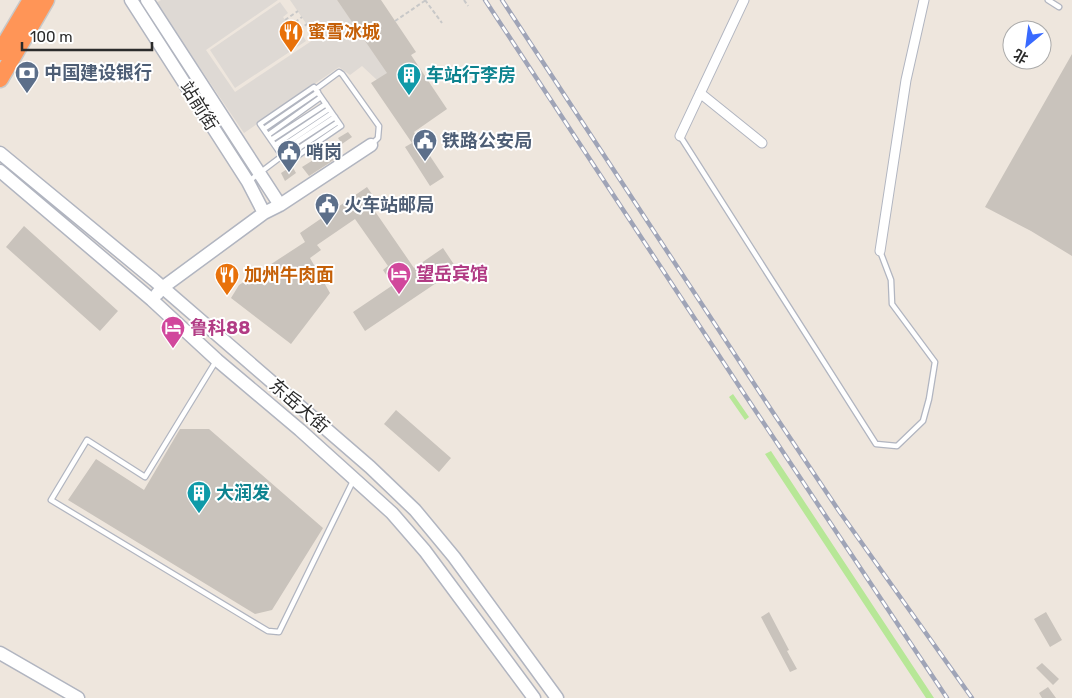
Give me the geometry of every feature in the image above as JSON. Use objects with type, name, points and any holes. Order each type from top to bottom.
[{"type":"highway","points":[[0,52],[31,0]]},
{"type":"highway","points":[[0,79],[46,0]]},
{"type":"main road","name":"站前街","points":[[131,0],[248,182],[264,213]]},
{"type":"main road","name":"站前街","points":[[147,0],[280,205]]},
{"type":"main road","points":[[152,300],[162,288],[264,213],[280,205],[371,146]]},
{"type":"main road","name":"东岳大街","points":[[0,153],[162,288],[363,461],[415,510],[454,557],[557,698]]},
{"type":"main road","name":"东岳大街","points":[[0,171],[152,300],[217,360],[392,513],[425,551],[534,698]]},
{"type":"main road","points":[[0,653],[61,694],[78,698]]},
{"type":"street","points":[[680,136],[744,0]]},
{"type":"street","points":[[880,251],[906,80],[924,0]]},
{"type":"street","points":[[700,93],[762,143]]},
{"type":"lane","points":[[1048,0],[1059,7]]},
{"type":"lane","points":[[317,91],[341,126],[287,163],[264,129],[317,91],[339,72],[379,126],[378,138],[371,146]]},
{"type":"lane","points":[[268,135],[321,97]]},
{"type":"lane","points":[[271,140],[326,104]]},
{"type":"lane","points":[[248,182],[261,173],[280,152],[334,115]]},
{"type":"lane","points":[[280,152],[334,115]]},
{"type":"lane","points":[[680,136],[876,444],[897,446],[923,421],[935,362],[892,304],[891,280],[880,251]]},
{"type":"lane","points":[[217,360],[145,477],[86,440],[51,500],[268,631],[279,632],[354,478]]},
{"type":"path","points":[[395,21],[426,0],[442,23]]},
{"type":"path","points":[[464,0],[468,6]]},
{"type":"path","points":[[285,20],[298,11]]},
{"type":"path","points":[[290,26],[302,17]]},
{"type":"path","points":[[294,33],[307,24]]},
{"type":"green space","points":[[733,394],[749,417],[745,420],[729,397]]},
{"type":"green space","points":[[771,451],[934,698],[926,698],[765,454]]},
{"type":"shaded area","points":[[161,0],[278,0],[206,50],[235,92],[316,38],[290,0],[337,0],[388,73],[377,80],[362,66],[350,75],[339,67],[244,133],[156,3]]},
{"type":"shaded area","points":[[280,2],[288,13],[283,17],[296,36],[301,33],[306,41],[235,88],[210,50]]},
{"type":"building","points":[[337,0],[381,0],[416,52],[411,55],[447,109],[414,132],[444,177],[430,186],[405,147],[412,143],[371,83],[387,73]]},
{"type":"building","points":[[1072,54],[1072,256],[1031,231],[985,207]]},
{"type":"building","points":[[348,132],[352,137],[342,144],[338,138]]},
{"type":"building","points":[[334,147],[340,156],[309,176],[302,167]]},
{"type":"building","name":"哨岗","points":[[292,166],[296,173],[285,181],[281,173]]},
{"type":"building","points":[[367,187],[378,203],[372,207],[414,268],[443,248],[457,269],[365,331],[353,312],[393,285],[383,270],[388,266],[355,219],[317,245],[321,250],[310,258],[330,293],[291,344],[231,298],[239,285],[305,242],[300,233]]},
{"type":"building","points":[[24,226],[118,311],[100,331],[6,247]]},
{"type":"building","points":[[396,410],[451,458],[439,472],[384,424]]},
{"type":"building","name":"大润发","points":[[180,429],[209,429],[323,528],[272,610],[255,614],[68,500],[96,459],[144,490]]},
{"type":"building","points":[[769,612],[797,669],[790,672],[761,617]]},
{"type":"building","points":[[1046,612],[1062,640],[1050,647],[1034,619]]},
{"type":"building","points":[[1042,663],[1059,679],[1053,685],[1036,668]]},
{"type":"building","points":[[1048,687],[1056,698],[1042,698],[1039,693]]},
{"type":"railway","points":[[485,0],[947,698]]},
{"type":"railway","points":[[502,0],[839,511],[972,698]]},
{"type":"place","name":"蜜雪冰城","points":[[291,53]]},
{"type":"place","name":"中国建设银行","points":[[27,94]]},
{"type":"place","name":"车站行李房","points":[[409,96]]},
{"type":"place","name":"铁路公安局","points":[[425,162]]},
{"type":"place","name":"哨岗","points":[[289,173]]},
{"type":"place","name":"火车站邮局","points":[[327,226]]},
{"type":"place","name":"望岳宾馆","points":[[399,295]]},
{"type":"place","name":"加州牛肉面","points":[[227,296]]},
{"type":"place","name":"鲁科88","points":[[173,349]]},
{"type":"place","name":"大润发","points":[[199,514]]}]
